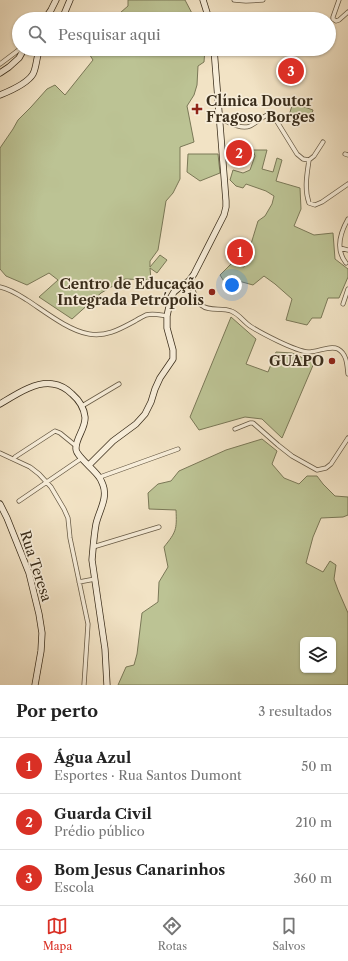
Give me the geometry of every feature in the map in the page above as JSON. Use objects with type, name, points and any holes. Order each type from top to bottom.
[{"type":"main road","points":[[50,12],[56,0]]},
{"type":"main road","points":[[65,12],[70,0]]},
{"type":"main road","points":[[203,0],[207,12]]},
{"type":"main road","points":[[0,73],[9,67],[20,56]]},
{"type":"main road","points":[[0,96],[21,85],[33,74],[37,56]]},
{"type":"main road","points":[[88,466],[113,441],[136,424],[145,414],[160,378],[173,359],[173,350],[167,328],[167,316],[170,301],[174,292],[189,281],[194,274],[222,219],[226,207],[215,56]]},
{"type":"main road","points":[[0,404],[36,386],[54,384],[70,392],[76,397],[82,406],[85,414],[85,422],[76,446],[76,451],[79,460],[100,477],[105,492],[96,524],[92,560],[105,649],[107,685]]},
{"type":"main road","name":"Rua Teresa","points":[[0,504],[29,573],[39,614],[42,633],[41,651],[35,685]]},
{"type":"street","points":[[234,0],[263,0]]},
{"type":"street","points":[[334,12],[338,0]]},
{"type":"street","points":[[336,20],[339,20],[348,12]]},
{"type":"street","points":[[0,64],[12,55]]},
{"type":"street","points":[[219,118],[244,128],[250,126],[267,115],[270,115],[276,120],[297,154],[303,159],[309,160]]},
{"type":"street","points":[[323,142],[314,156],[309,160],[306,186],[306,196],[309,203],[315,205],[322,202],[348,184]]},
{"type":"street","points":[[346,263],[342,258],[340,248],[343,229],[348,219]]},
{"type":"street","points":[[340,248],[348,250]]},
{"type":"street","points":[[189,281],[197,299],[202,306],[212,309],[223,308],[231,311],[251,326],[289,346],[308,352],[328,348],[337,348],[346,359],[348,374]]},
{"type":"street","points":[[0,287],[17,294],[61,322],[76,330],[88,334],[109,334],[146,316],[156,314],[167,316]]},
{"type":"street","points":[[343,304],[348,290]]},
{"type":"street","points":[[82,406],[119,384]]},
{"type":"street","points":[[235,429],[253,423],[292,456],[317,470],[326,468],[331,464],[348,438]]},
{"type":"street","points":[[15,457],[55,431],[58,431],[76,446]]},
{"type":"street","points":[[100,477],[178,449]]},
{"type":"street","points":[[0,453],[30,467],[39,474],[51,486],[68,518],[70,538],[88,624],[84,685]]},
{"type":"street","points":[[19,501],[79,460]]},
{"type":"street","points":[[93,547],[159,527]]},
{"type":"street","points":[[79,582],[95,579]]},
{"type":"green space","points":[[128,0],[185,0],[191,12],[121,12],[128,6]]},
{"type":"green space","points":[[90,56],[204,56],[204,62],[198,66],[197,85],[194,95],[187,106],[194,142],[180,147],[180,179],[173,193],[166,201],[158,250],[150,261],[150,267],[160,255],[167,260],[157,273],[150,268],[151,280],[125,279],[101,293],[72,319],[39,297],[58,280],[49,273],[27,285],[6,276],[0,269],[0,148],[18,120],[47,89],[55,85],[65,95],[93,60]]},
{"type":"green space","points":[[293,103],[313,110],[309,121],[289,115]]},
{"type":"green space","points":[[253,150],[267,150],[262,169],[273,172],[277,158],[282,160],[276,181],[300,188],[301,209],[294,226],[314,235],[333,233],[335,259],[348,269],[348,277],[339,298],[328,298],[321,318],[312,318],[307,325],[286,320],[292,299],[264,276],[253,285],[235,280],[225,283],[220,275],[231,264],[244,267],[258,221],[265,216],[272,204],[274,196],[266,191],[246,184],[243,188],[236,186],[230,180],[233,170],[243,173],[250,170],[255,156]]},
{"type":"green space","points":[[188,154],[218,154],[220,173],[200,181],[187,172]]},
{"type":"green space","points":[[231,317],[256,339],[246,364],[268,372],[276,352],[292,353],[314,363],[282,438],[262,419],[245,417],[199,430],[190,417]]},
{"type":"green space","points":[[262,439],[277,451],[272,464],[284,478],[299,484],[307,476],[317,476],[335,496],[348,497],[348,515],[343,517],[321,518],[313,537],[306,563],[323,572],[330,561],[336,565],[334,579],[348,613],[348,685],[118,685],[126,667],[134,665],[137,654],[142,613],[158,602],[159,582],[168,567],[164,547],[171,538],[176,527],[176,510],[149,509],[148,493],[158,484],[171,481],[179,471],[226,450]]},
{"type":"place","name":"Bom Jesus Canarinhos","points":[[291,71]]},
{"type":"place","name":"Clínica Doutor Fragoso Borges","points":[[197,109]]},
{"type":"place","name":"Guarda Civil","points":[[239,153]]},
{"type":"place","name":"Água Azul","points":[[240,252]]},
{"type":"place","name":"Centro de Educação Integrada Petrópolis","points":[[212,292]]},
{"type":"place","name":"GUAPO","points":[[332,361]]}]
